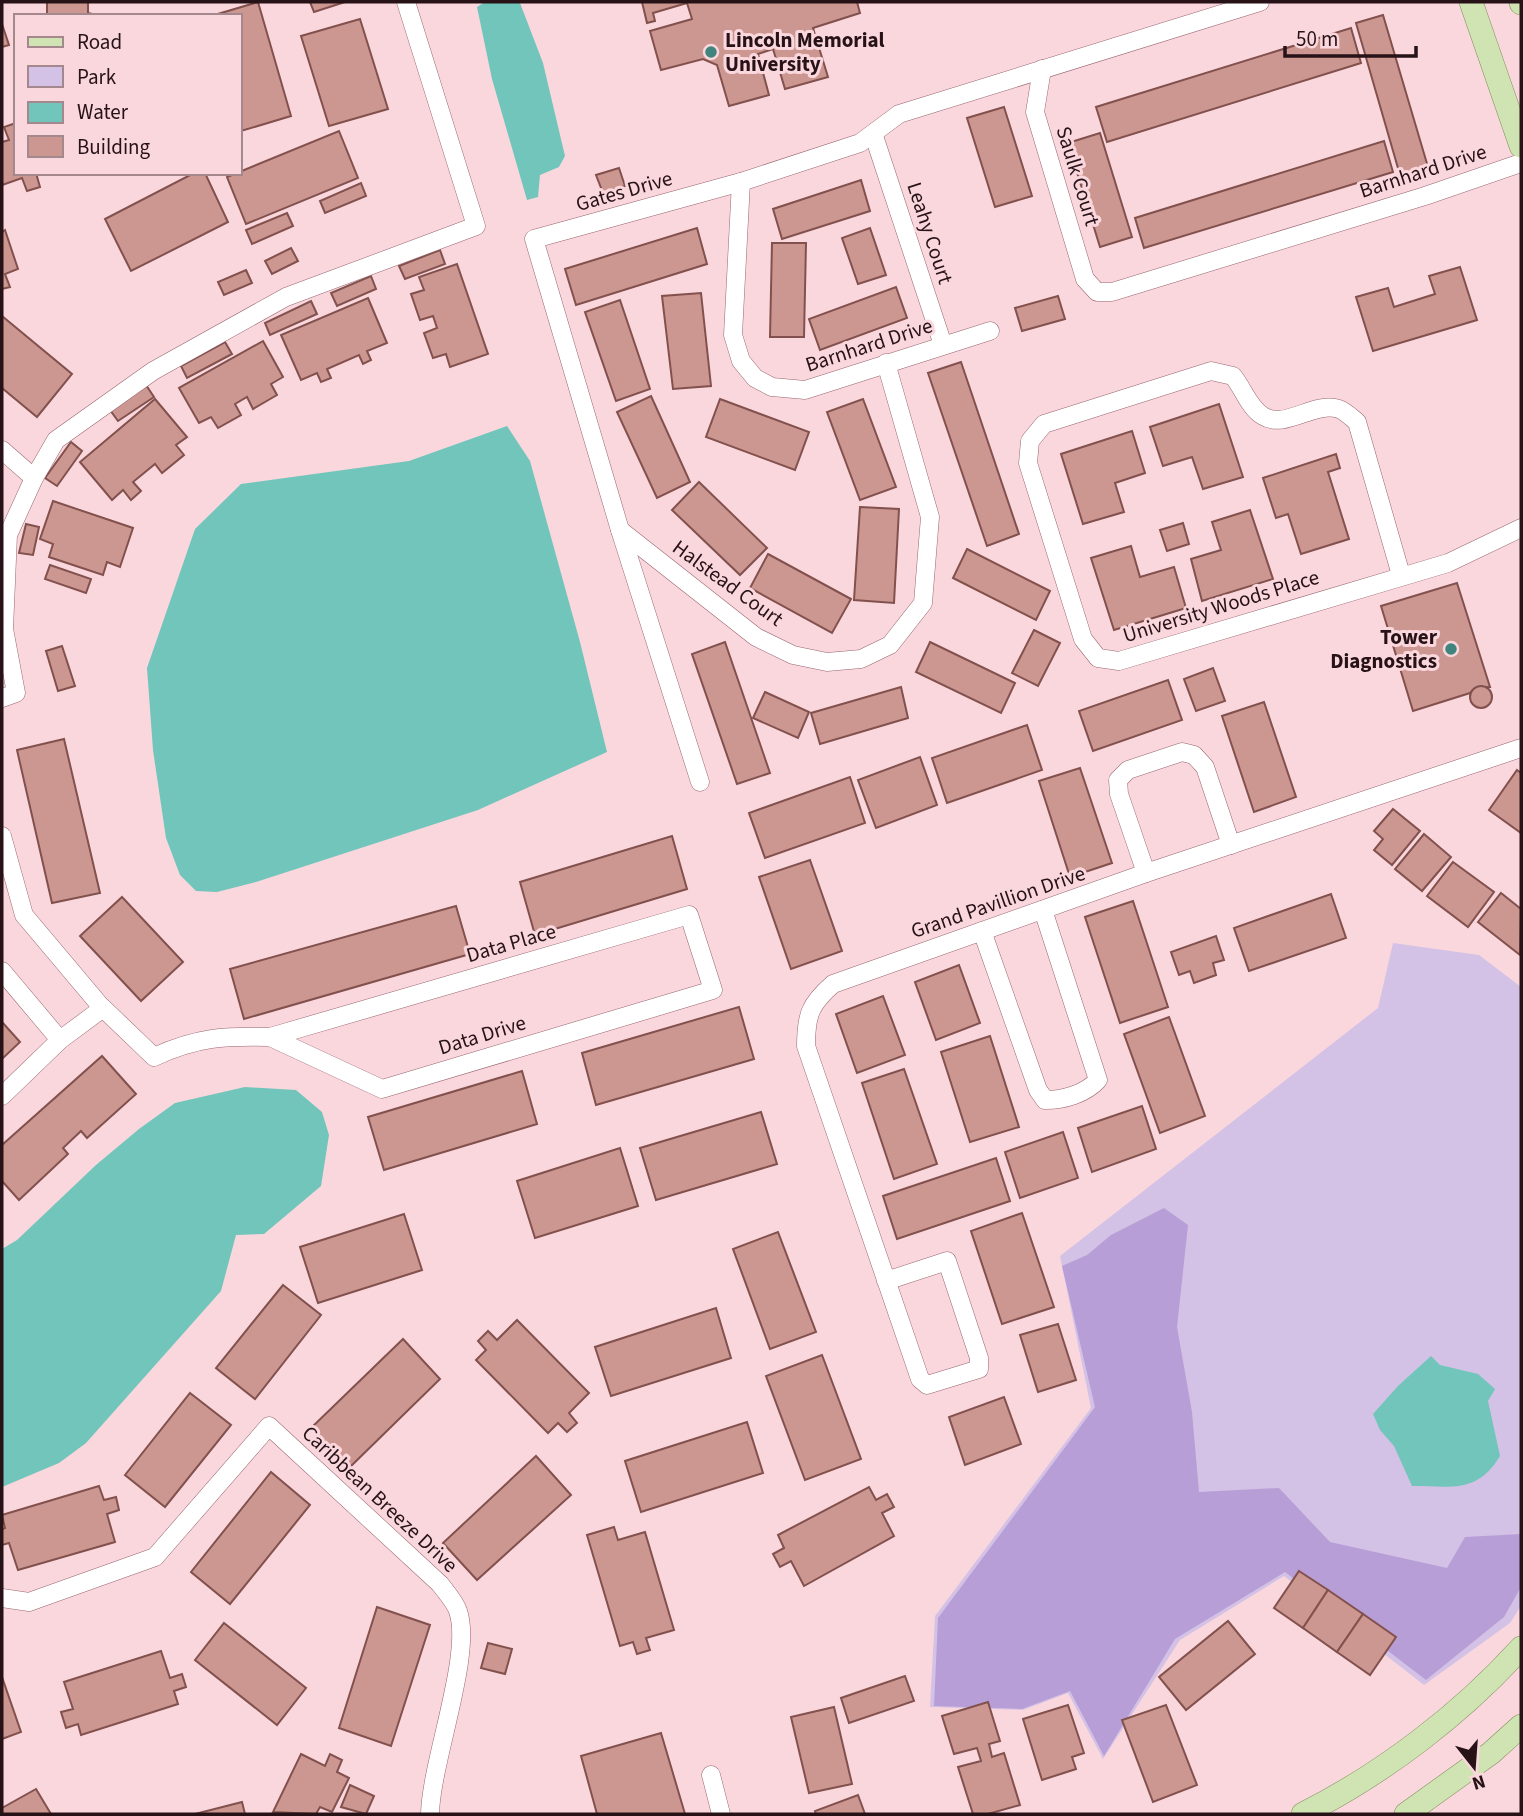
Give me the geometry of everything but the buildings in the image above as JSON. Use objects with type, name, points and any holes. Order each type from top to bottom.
[{"type":"main road","points":[[1471,2],[1521,146]]},
{"type":"main road","points":[[1303,1814],[1392,1761],[1467,1702],[1521,1648]]},
{"type":"main road","points":[[1406,1814],[1481,1760],[1521,1726]]},
{"type":"street","points":[[2,698],[16,694],[4,629],[8,535],[34,478],[56,440],[169,361],[286,298],[476,226],[406,2]]},
{"type":"street","name":"Gates Drive","points":[[700,782],[620,530],[534,239],[741,181],[873,136],[885,123],[899,114],[1260,2]]},
{"type":"street","name":"Saulk Court","points":[[1042,69],[1035,112],[1085,279],[1097,292]]},
{"type":"street","name":"Leahy Court","points":[[873,136],[943,345]]},
{"type":"street","name":"Barnhard Drive","points":[[1097,292],[1112,292],[1425,196],[1521,163]]},
{"type":"street","name":"Barnhard Drive","points":[[741,181],[733,335],[741,361],[755,378],[772,387],[805,390],[990,331]]},
{"type":"street","name":"Halstead Court","points":[[620,530],[756,637],[793,655],[827,662],[861,659],[890,645],[923,603],[930,517],[886,363]]},
{"type":"street","name":"University Woods Place","points":[[1401,575],[1357,422],[1339,409],[1314,409],[1283,419],[1265,418],[1253,407],[1233,376],[1211,371],[1044,424],[1030,441],[1028,463],[1083,639],[1098,658],[1119,661],[1448,563],[1521,528]]},
{"type":"street","points":[[2,450],[34,478]]},
{"type":"street","name":"Grand Pavillion Drive","points":[[1481,761],[1521,734]]},
{"type":"street","name":"Grand Pavillion Drive","points":[[886,1280],[947,1261],[979,1358],[979,1369],[936,1384],[927,1385],[920,1379],[886,1280],[806,1046],[806,1019],[818,997],[833,984],[1146,873],[1521,748]]},
{"type":"street","points":[[1146,873],[1119,794],[1118,780],[1128,770],[1182,752],[1194,755],[1205,767],[1231,845]]},
{"type":"street","points":[[2,836],[24,915],[104,1010],[155,1057],[186,1042],[217,1036],[270,1037]]},
{"type":"street","points":[[982,931],[1038,1090],[1045,1100],[1059,1100],[1091,1089],[1098,1080],[1043,910]]},
{"type":"street","name":"Data Place","points":[[270,1037],[688,915],[713,990]]},
{"type":"street","points":[[2,971],[60,1040]]},
{"type":"street","name":"Data Drive","points":[[270,1037],[382,1089],[713,990]]},
{"type":"street","points":[[2,1096],[60,1040],[104,1010]]},
{"type":"street","name":"Caribbean Breeze Drive","points":[[2,1598],[29,1602],[155,1558],[268,1426],[440,1584],[458,1609],[461,1627],[456,1680],[431,1789],[430,1814]]},
{"type":"street","points":[[711,1776],[721,1814]]},
{"type":"green space","points":[[1393,943],[1479,955],[1521,987],[1521,1606],[1510,1623],[1424,1685],[1284,1576],[1180,1640],[1103,1759],[1068,1693],[1023,1710],[930,1707],[935,1616],[1091,1408],[1060,1256],[1378,1008]]},
{"type":"shaded area","points":[[1164,1208],[1188,1225],[1177,1327],[1192,1412],[1199,1492],[1279,1488],[1330,1542],[1447,1568],[1465,1537],[1521,1534],[1521,1587],[1504,1617],[1426,1680],[1285,1572],[1175,1639],[1104,1756],[1070,1691],[1022,1709],[934,1706],[938,1618],[1095,1407],[1062,1266],[1087,1255],[1111,1235]]},
{"type":"water","points":[[485,2],[520,3],[543,63],[565,156],[559,167],[540,175],[538,197],[527,200],[492,79],[477,7]]},
{"type":"water","points":[[507,426],[530,461],[607,752],[478,810],[256,882],[217,892],[196,891],[180,875],[166,838],[153,750],[147,668],[195,529],[241,484],[409,461]]},
{"type":"water","points":[[245,1087],[296,1090],[322,1112],[329,1135],[321,1186],[264,1234],[236,1235],[221,1291],[86,1443],[59,1463],[2,1487],[2,1249],[17,1240],[96,1165],[175,1103]]},
{"type":"water","points":[[1431,1356],[1440,1365],[1478,1374],[1495,1389],[1488,1401],[1500,1456],[1482,1477],[1473,1482],[1451,1487],[1412,1486],[1394,1446],[1380,1430],[1373,1414],[1398,1386]]},
{"type":"place","name":"Lincoln Memorial University","points":[[711,52]]},
{"type":"place","name":"Tower Diagnostics","points":[[1451,649]]}]
